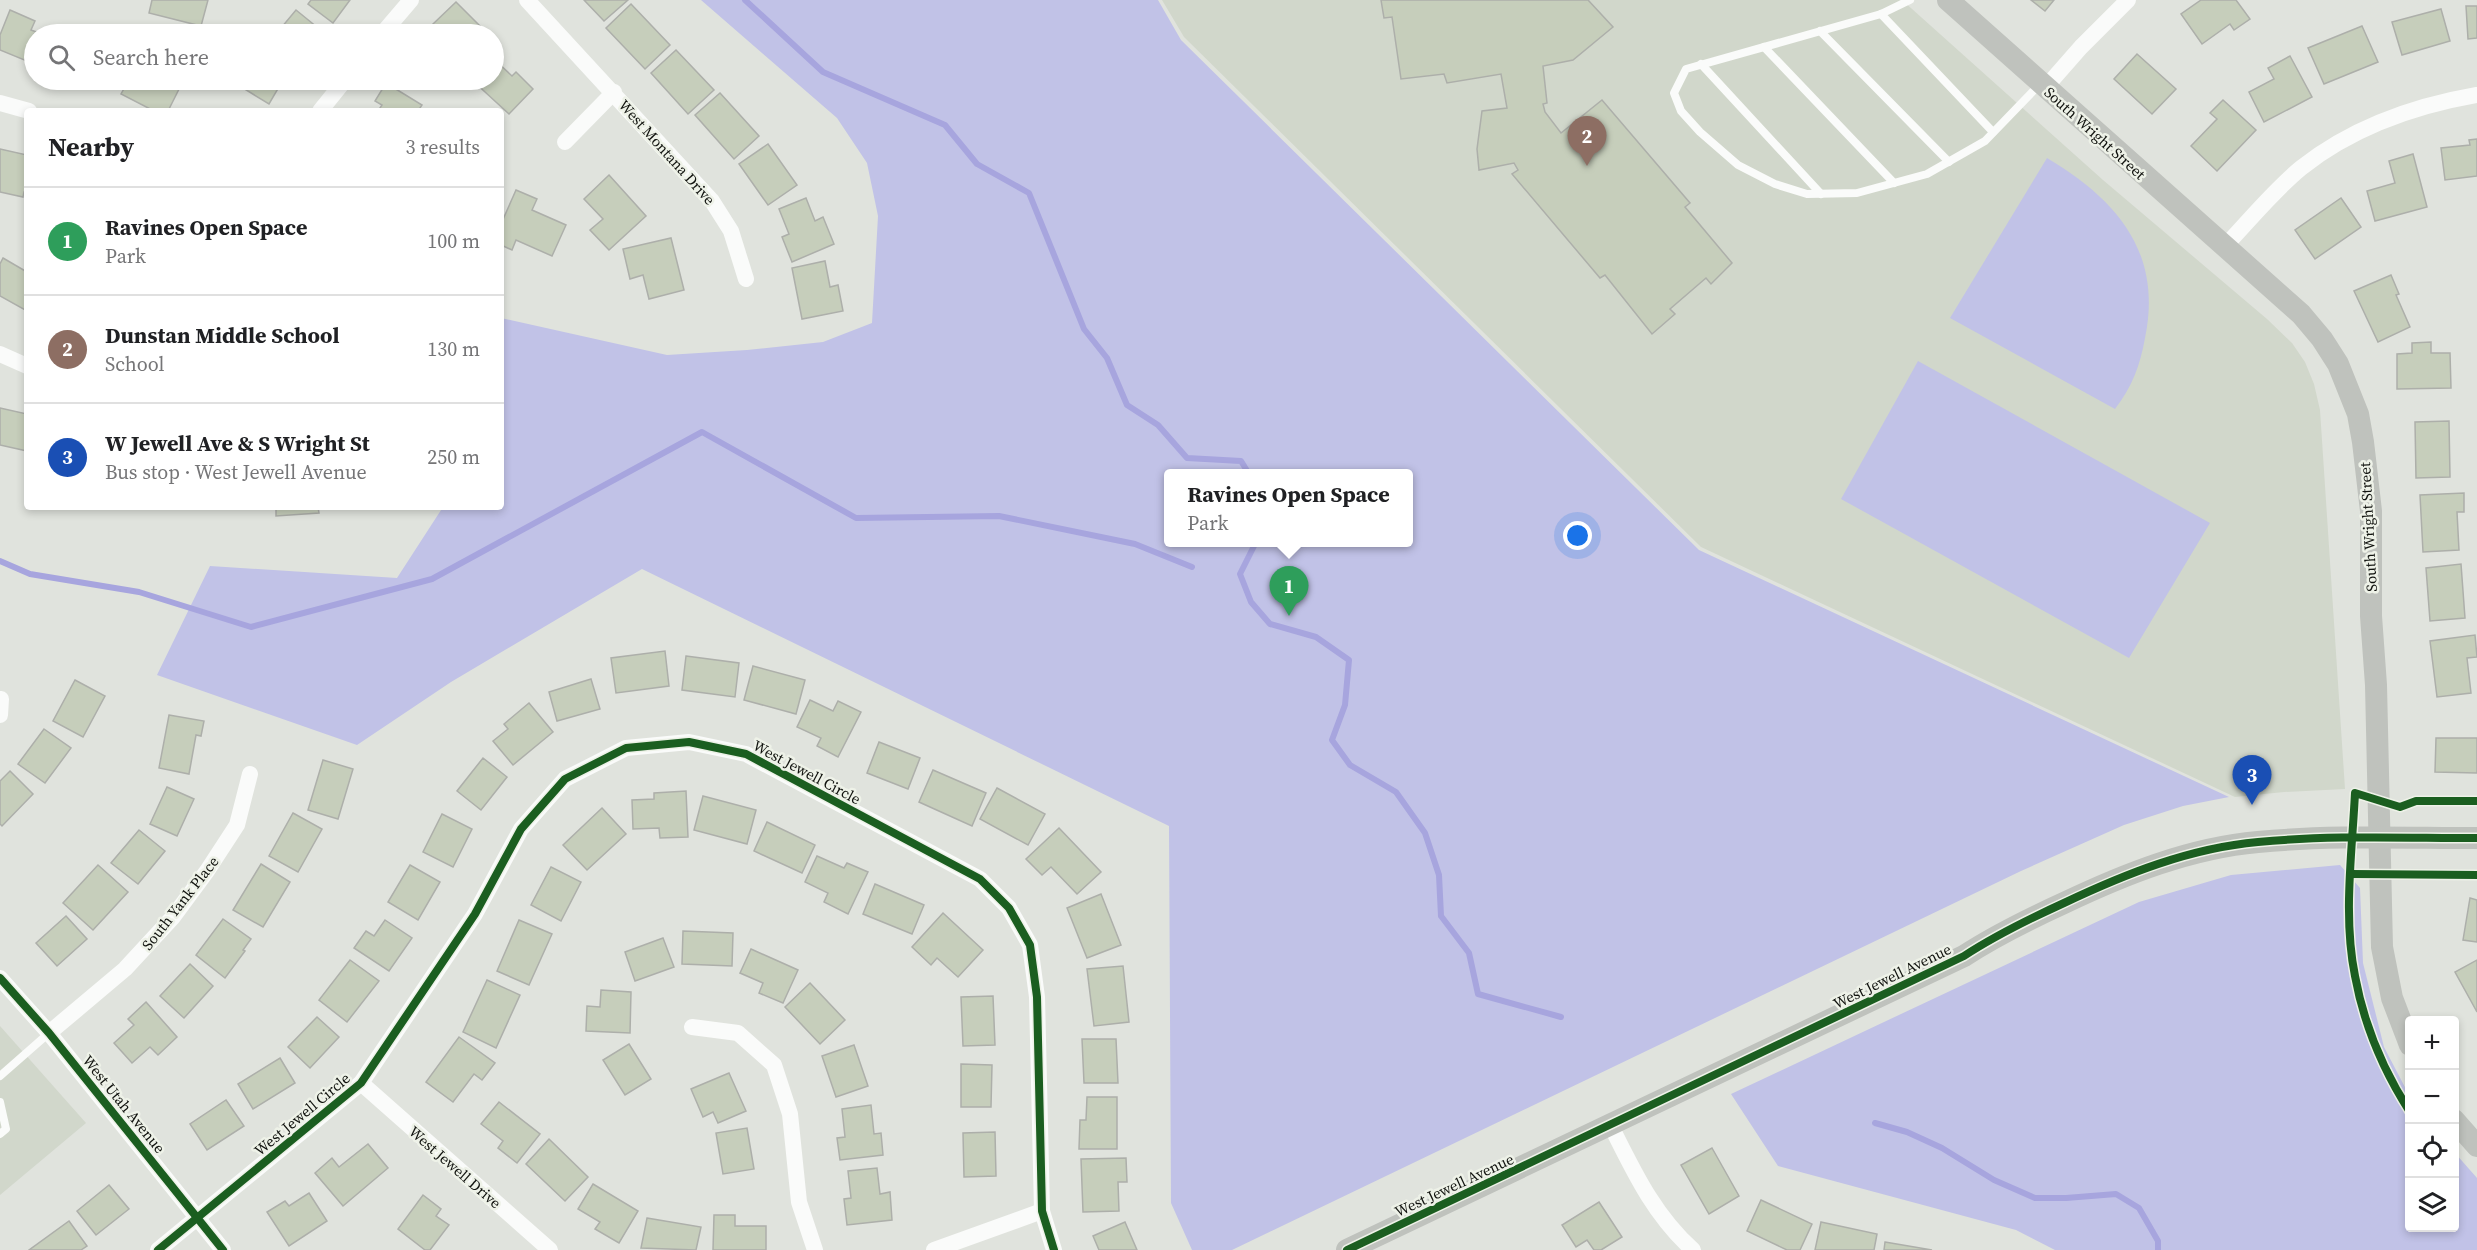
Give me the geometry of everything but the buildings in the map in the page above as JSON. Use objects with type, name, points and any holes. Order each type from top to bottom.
[{"type":"street","points":[[390,24],[411,0]]},
{"type":"street","name":"West Montana Drive","points":[[526,0],[614,92],[712,201],[731,231],[746,279]]},
{"type":"street","name":"South Wright Street","points":[[1948,0],[2301,314],[2322,339],[2338,364],[2358,414],[2367,471],[2371,512],[2382,947],[2392,998],[2405,1035]]},
{"type":"street","points":[[2042,86],[2128,0]]},
{"type":"street","points":[[322,108],[337,90]]},
{"type":"street","name":"West Montana Drive","points":[[565,142],[614,92]]},
{"type":"street","points":[[2224,247],[2300,169],[2343,139],[2364,128],[2414,109],[2477,95]]},
{"type":"street","points":[[0,103],[24,110]]},
{"type":"street","points":[[0,354],[24,365]]},
{"type":"street","name":"West Jewell Circle","points":[[158,1250],[361,1083],[475,914],[521,829],[565,779],[626,748],[689,742],[746,754],[980,879],[1009,908],[1030,945],[1037,997],[1042,1211],[1054,1250]]},
{"type":"street","name":"South Yank Place","points":[[50,1034],[125,969],[173,917],[237,825],[250,774]]},
{"type":"street","name":"West Jewell Avenue","points":[[1347,1250],[1964,956],[1999,933],[2100,886],[2152,866],[2199,853],[2257,842],[2381,837],[2477,838]]},
{"type":"street","name":"West Utah Avenue","points":[[0,978],[50,1034],[223,1250]]},
{"type":"street","points":[[692,1027],[738,1033],[774,1065],[790,1114],[799,1202],[815,1250]]},
{"type":"street","name":"West Jewell Drive","points":[[361,1083],[550,1250]]},
{"type":"street","points":[[2458,1124],[2477,1146]]},
{"type":"street","points":[[1611,1126],[1651,1203],[1676,1235],[1693,1250]]},
{"type":"street","points":[[934,1250],[1042,1211]]},
{"type":"lane","points":[[1910,0],[1881,14],[1686,69],[1674,93],[1681,111],[1700,132],[1738,165],[1775,184],[1807,194],[1857,193],[1928,174],[1949,162],[1985,141],[2042,86]]},
{"type":"lane","points":[[1881,14],[1993,132]]},
{"type":"lane","points":[[1820,31],[1949,162]]},
{"type":"lane","points":[[1764,47],[1894,183]]},
{"type":"lane","points":[[1701,64],[1821,194]]},
{"type":"lane","points":[[0,1076],[50,1034]]},
{"type":"lane","points":[[0,1102],[6,1129],[0,1134]]},
{"type":"shaded area","points":[[701,0],[1158,0],[1181,40],[1699,550],[2229,797],[2183,806],[2124,825],[2021,871],[1232,1250],[1192,1250],[1171,1203],[1169,826],[642,569],[451,682],[357,745],[157,675],[210,566],[397,578],[441,510],[504,510],[504,319],[667,355],[823,342],[872,323],[878,216],[867,163],[837,118]]},
{"type":"shaded area","points":[[1162,0],[1902,0],[2103,180],[2267,319],[2292,343],[2305,362],[2314,384],[2320,410],[2345,789],[2235,797],[1701,547],[1184,37]]},
{"type":"shaded area","points":[[2047,158],[2094,191],[2113,210],[2129,231],[2140,254],[2147,279],[2149,307],[2143,348],[2131,384],[2115,409],[1950,318]]},
{"type":"shaded area","points":[[1918,361],[2210,523],[2129,658],[1841,499]]},
{"type":"shaded area","points":[[2340,865],[2360,888],[2363,963],[2384,1047],[2405,1087],[2405,1232],[2459,1232],[2459,1158],[2477,1178],[2477,1250],[2055,1250],[2016,1230],[1778,1166],[1731,1094],[2139,902],[2231,875]]},
{"type":"shaded area","points":[[0,1026],[86,1123],[0,1195]]},
{"type":"waterway","points":[[745,0],[823,72],[945,125],[977,164],[1029,193],[1084,329],[1107,358],[1127,405],[1158,425],[1187,458],[1241,461],[1246,469]]},
{"type":"waterway","points":[[0,561],[30,574],[139,592],[251,627],[432,579],[702,432],[856,518],[999,516],[1135,544],[1192,567]]},
{"type":"waterway","points":[[1254,547],[1240,574],[1251,602],[1270,624],[1316,637],[1349,660],[1345,705],[1332,740],[1350,765],[1396,792],[1425,833],[1439,875],[1441,916],[1469,953],[1478,994],[1561,1017]]},
{"type":"waterway","points":[[1875,1123],[1907,1132],[1942,1148],[1994,1180],[2035,1198],[2116,1194],[2139,1208],[2158,1241],[2158,1250]]},
{"type":"cycle path","points":[[158,1250],[361,1083],[475,914],[521,829],[565,779],[626,748],[689,742],[746,754],[980,879],[1009,908],[1030,945],[1037,997],[1042,1211],[1054,1250]]},
{"type":"cycle path","points":[[2405,1104],[2391,1080],[2369,1029],[2351,954],[2349,908],[2355,793],[2400,807],[2416,801],[2477,801]]},
{"type":"cycle path","points":[[1347,1250],[1964,956],[2038,915],[2087,892],[2158,864],[2208,850],[2258,842],[2340,838],[2477,838]]},
{"type":"cycle path","points":[[2351,874],[2477,875]]},
{"type":"cycle path","points":[[0,978],[49,1033],[223,1250]]},
{"type":"place","name":"Dunstan Middle School","points":[[1587,166]]},
{"type":"place","name":"Ravines Open Space","points":[[1289,616]]},
{"type":"place","name":"W Jewell Ave & S Wright St","points":[[2252,805]]}]
